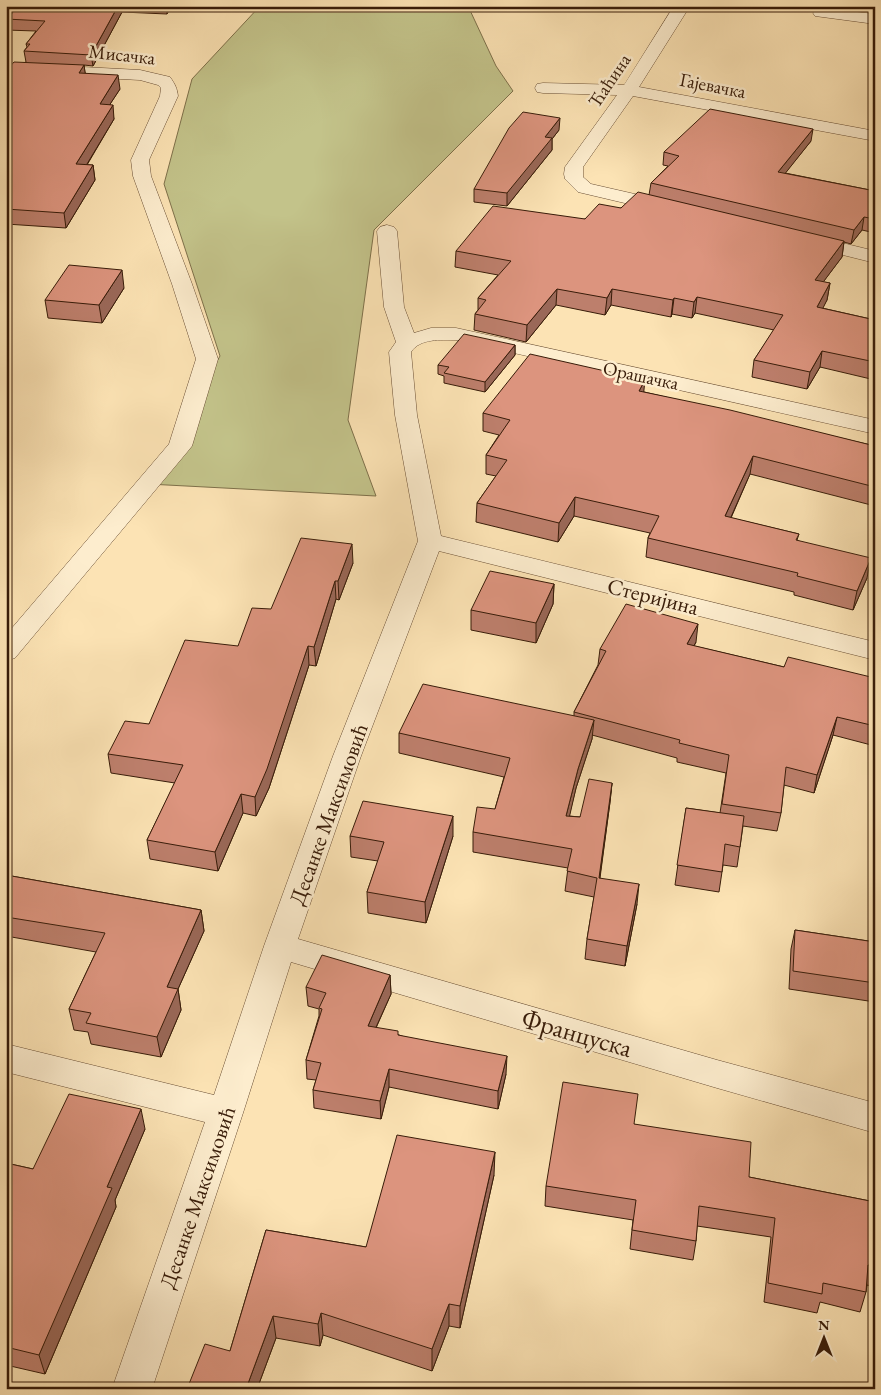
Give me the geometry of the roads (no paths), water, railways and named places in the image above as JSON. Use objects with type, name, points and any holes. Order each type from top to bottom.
[{"type":"street","points":[[6,21],[17,6]]},
{"type":"street","name":"Ћаћина","points":[[682,6],[629,90],[574,167],[572,177],[585,188],[682,211]]},
{"type":"street","points":[[821,13],[875,19]]},
{"type":"street","name":"Мисачка","points":[[6,68],[140,75],[164,81],[168,88],[169,96],[140,160],[142,176],[182,284],[207,359],[180,446],[6,652]]},
{"type":"street","name":"Гајевачка","points":[[543,88],[629,90],[875,136]]},
{"type":"street","points":[[387,231],[394,306],[407,342],[400,352],[406,415],[430,541]]},
{"type":"street","points":[[788,236],[875,257]]},
{"type":"street","name":"Орашачка","points":[[407,342],[431,334],[456,334],[875,427]]},
{"type":"street","name":"Стеријина","points":[[430,541],[875,652]]},
{"type":"street","name":"Десанке Максимовић","points":[[132,1389],[226,1113],[280,946],[347,756],[430,541]]},
{"type":"street","name":"Француска","points":[[280,946],[717,1074],[875,1118]]},
{"type":"street","points":[[6,1058],[226,1113]]}]
